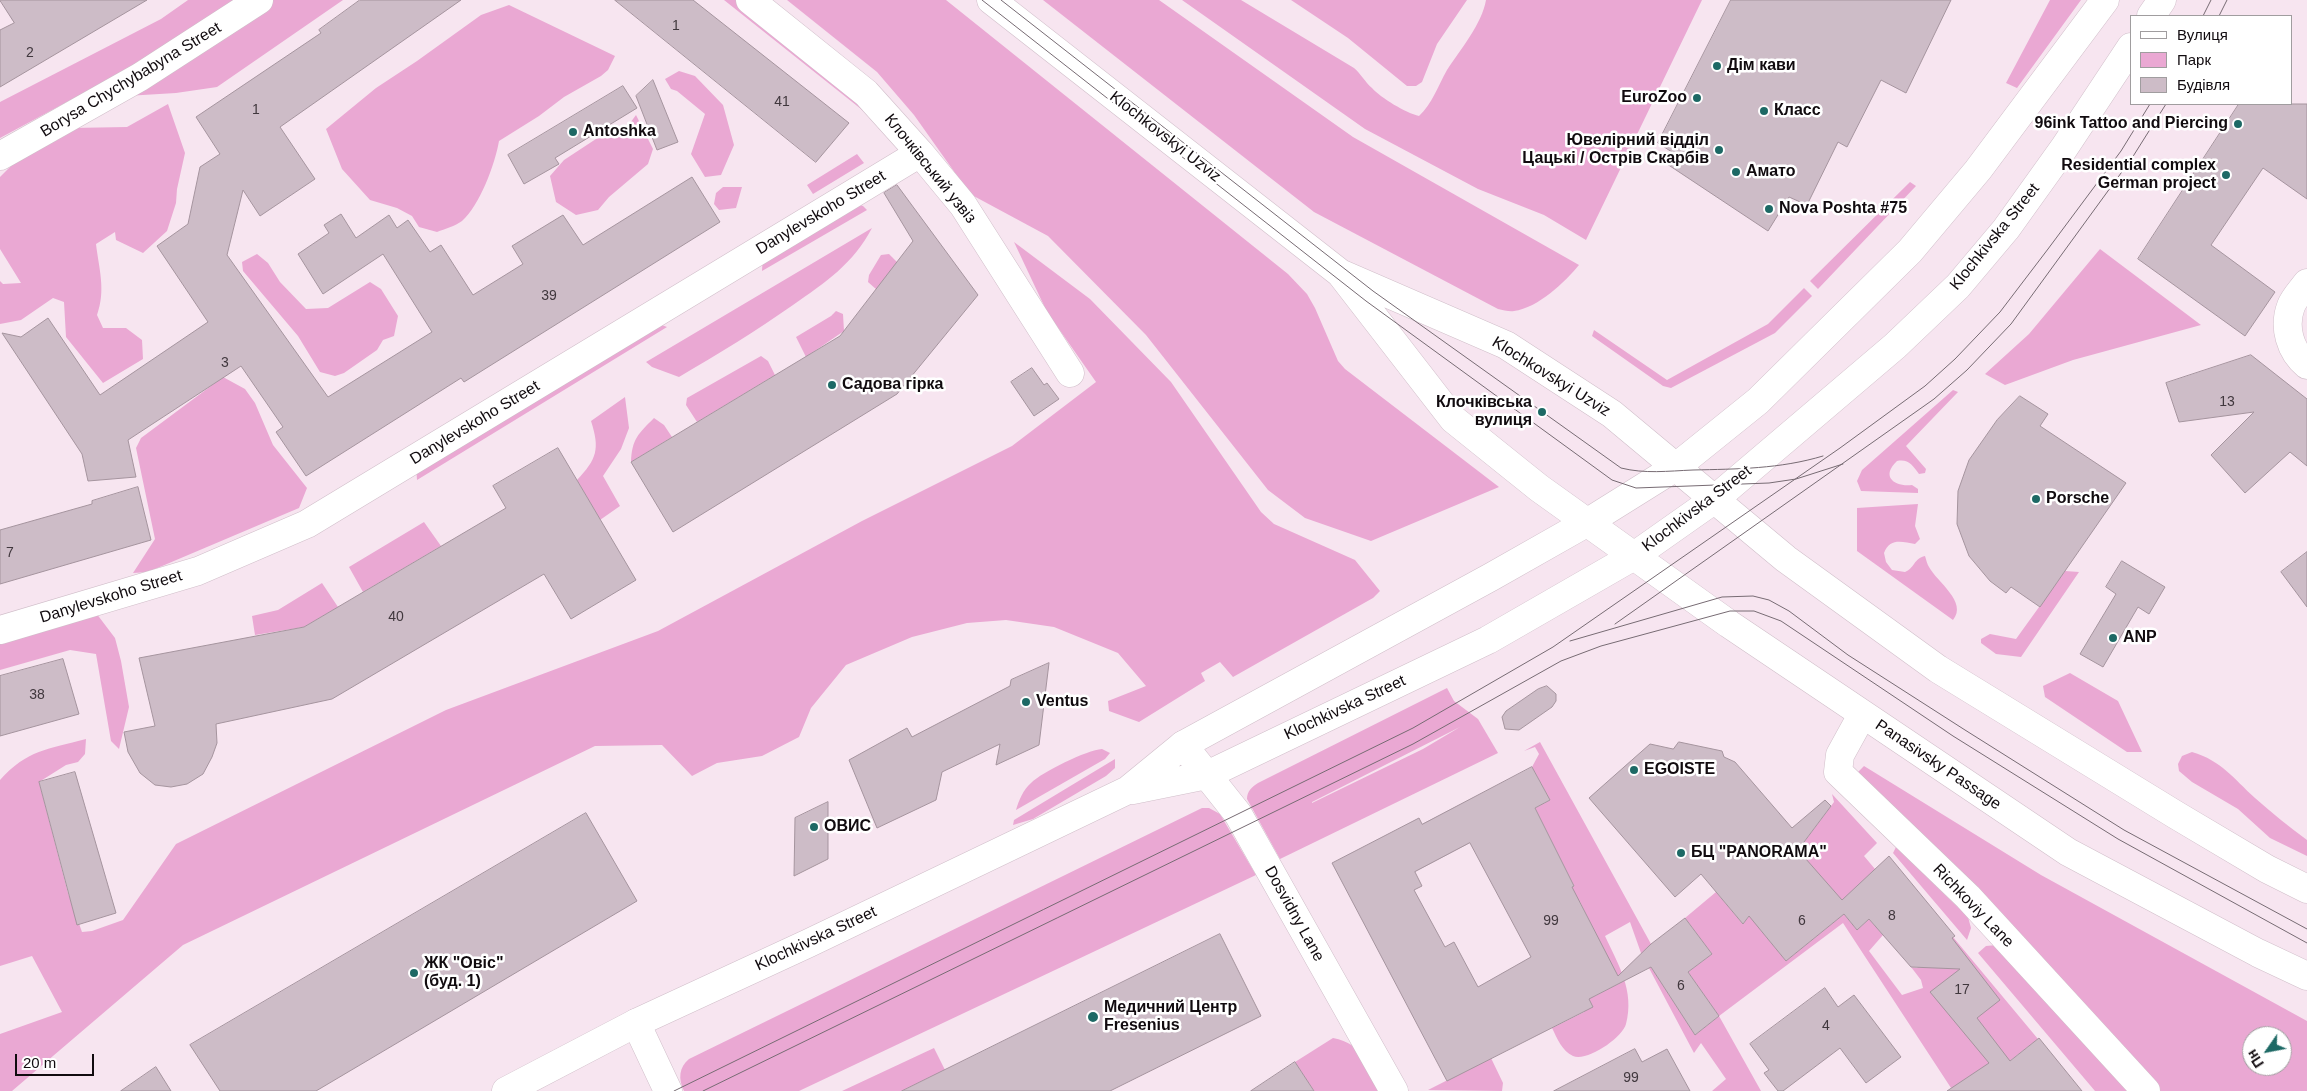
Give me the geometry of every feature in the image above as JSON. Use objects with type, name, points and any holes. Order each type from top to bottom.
[{"type":"main road","name":"Borysa Chychybabyna Street","points":[[0,156],[140,77],[259,0]]},
{"type":"main road","name":"Клочківський узвіз","points":[[750,0],[866,93],[920,153],[963,205],[1070,373]]},
{"type":"main road","name":"Klochkovskyi Uzviz","points":[[991,0],[1340,273],[1453,419],[1539,488],[1588,522]]},
{"type":"main road","name":"Klochkivska Street","points":[[506,1091],[636,1023],[818,939],[1128,790],[1184,745],[1588,522],[1676,467],[1758,401],[1910,251],[1978,170],[2105,0]]},
{"type":"main road","points":[[2152,15],[2162,0]]},
{"type":"main road","name":"Klochkivska Street","points":[[1128,790],[1207,775],[1488,640],[1634,556],[1715,499],[1895,346],[1958,286],[2006,229],[2064,148],[2130,49]]},
{"type":"main road","name":"Danylevskoho Street","points":[[0,630],[198,571],[307,524],[920,153]]},
{"type":"main road","name":"Klochkovskyi Uzviz","points":[[1340,273],[1506,345],[1612,414],[1715,499]]},
{"type":"main road","points":[[2307,283],[2292,304],[2288,319],[2288,333],[2293,347],[2307,365]]},
{"type":"main road","points":[[1715,499],[1786,559],[1957,682],[2226,844],[2307,889]]},
{"type":"main road","name":"Panasivsky Passage","points":[[1588,522],[1862,715],[2068,852],[2258,954],[2307,976]]},
{"type":"main road","name":"Richkoviy Lane","points":[[1862,715],[1840,755],[1838,772],[1968,897],[2146,1091]]},
{"type":"main road","name":"Dosvidny Lane","points":[[1184,745],[1238,814],[1394,1091]]},
{"type":"main road","points":[[636,1023],[668,1091]]},
{"type":"green space","points":[[188,0],[243,0],[130,68],[0,138],[0,102],[161,19]]},
{"type":"green space","points":[[269,0],[343,0],[217,87],[176,93],[126,96]]},
{"type":"green space","points":[[724,0],[740,0],[865,102],[866,113]]},
{"type":"green space","points":[[787,0],[946,0],[1288,274],[1307,294],[1338,361],[1345,369],[1499,487],[1371,541],[1305,518],[1268,490],[1146,335],[1048,236],[970,194],[914,115],[877,72]]},
{"type":"green space","points":[[1043,0],[1159,0],[1353,137],[1579,265],[1559,286],[1532,305],[1512,311],[1498,309],[1314,212]]},
{"type":"green space","points":[[1182,0],[1241,0],[1354,68],[1381,96],[1419,116],[1431,100],[1447,70],[1475,27],[1484,9],[1486,0],[1702,0],[1586,240],[1544,215],[1478,189],[1365,129]]},
{"type":"green space","points":[[1291,0],[1467,0],[1437,44],[1422,82],[1416,86],[1407,86],[1348,38]]},
{"type":"green space","points":[[2050,0],[2081,0],[2017,88],[2006,83]]},
{"type":"green space","points":[[509,5],[615,56],[608,70],[601,76],[564,97],[539,116],[499,141],[494,161],[481,195],[469,214],[462,221],[437,232],[419,227],[412,216],[397,208],[370,200],[342,169],[326,129],[376,88],[481,15]]},
{"type":"green space","points":[[679,71],[695,76],[723,105],[734,145],[721,175],[705,177],[691,154],[705,114],[677,91],[671,89],[665,79]]},
{"type":"green space","points":[[168,104],[185,153],[176,203],[167,231],[143,253],[116,240],[115,232],[96,244],[101,288],[100,306],[97,315],[103,328],[126,328],[142,340],[143,359],[103,383],[66,337],[64,302],[53,298],[21,320],[0,324],[0,281],[3,284],[21,283],[0,249],[0,177],[18,159],[71,128],[127,127]]},
{"type":"green space","points":[[636,115],[653,149],[648,164],[609,197],[598,210],[576,215],[556,202],[550,176],[564,160],[599,137],[622,134]]},
{"type":"green space","points":[[857,154],[864,163],[813,194],[807,185]]},
{"type":"green space","points":[[1910,182],[1916,186],[1818,289],[1810,281]]},
{"type":"green space","points":[[723,187],[742,187],[736,208],[719,210],[714,204],[716,193]]},
{"type":"green space","points":[[849,201],[863,206],[867,210],[762,271],[763,253]]},
{"type":"green space","points":[[872,228],[865,241],[847,262],[805,297],[737,342],[679,377],[652,367],[646,362]]},
{"type":"green space","points":[[1014,242],[1090,299],[1171,382],[1261,512],[1274,524],[1355,560],[1380,591],[1373,598],[1233,677],[1220,662],[1201,673],[1205,681],[1139,722],[1109,711],[1108,701],[1146,686],[1118,653],[1054,627],[1006,620],[967,623],[912,637],[846,665],[811,708],[799,737],[762,756],[717,763],[692,776],[662,745],[595,746],[183,945],[12,1091],[0,1091],[0,1034],[62,1012],[32,956],[0,966],[0,780],[19,762],[49,748],[86,739],[85,754],[78,762],[66,765],[39,782],[68,893],[82,932],[92,931],[123,920],[176,844],[446,710],[658,631],[862,521],[1012,446],[1096,382],[1047,312]]},
{"type":"green space","points":[[2100,249],[2201,325],[2073,360],[2005,385],[1985,374],[2029,334]]},
{"type":"green space","points":[[257,254],[268,263],[280,282],[306,309],[328,308],[370,282],[381,289],[398,316],[394,336],[383,340],[377,350],[344,373],[335,376],[320,372],[298,336],[243,271],[242,262]]},
{"type":"green space","points":[[889,254],[898,263],[877,290],[868,282],[869,275],[881,255]]},
{"type":"green space","points":[[1804,288],[1812,296],[1775,333],[1671,388],[1663,386],[1592,336],[1594,330],[1667,380],[1768,324]]},
{"type":"green space","points":[[836,311],[843,314],[844,331],[806,357],[796,337]]},
{"type":"green space","points":[[654,322],[667,327],[417,480],[416,465]]},
{"type":"green space","points":[[761,356],[768,361],[775,375],[697,422],[686,405],[687,398]]},
{"type":"green space","points":[[223,377],[245,389],[255,403],[273,445],[307,488],[299,508],[148,572],[133,573],[155,539],[136,448],[141,438]]},
{"type":"green space","points":[[1953,390],[1958,392],[1906,446],[1926,469],[1925,473],[1919,474],[1910,463],[1905,461],[1897,461],[1890,472],[1890,476],[1895,483],[1912,485],[1918,489],[1918,493],[1861,491],[1857,481],[1862,470]]},
{"type":"green space","points":[[625,397],[629,428],[621,449],[603,476],[620,506],[600,520],[577,480],[589,466],[595,453],[596,446],[591,421]]},
{"type":"green space","points":[[654,418],[664,425],[672,437],[631,462],[634,442]]},
{"type":"green space","points":[[1918,504],[1915,526],[1920,539],[1915,544],[1897,542],[1890,545],[1884,553],[1886,562],[1892,570],[1905,572],[1921,557],[1925,556],[1933,573],[1954,599],[1957,613],[1953,620],[1857,551],[1857,508]]},
{"type":"green space","points":[[424,522],[441,546],[363,592],[349,567]]},
{"type":"green space","points":[[2065,571],[2079,572],[2021,657],[1996,654],[1981,643],[1981,639],[1990,634],[2016,639]]},
{"type":"green space","points":[[322,583],[338,607],[304,627],[255,635],[252,616],[278,610]]},
{"type":"green space","points":[[93,609],[115,638],[121,661],[129,707],[119,749],[111,741],[96,654],[70,650],[0,670],[0,636]]},
{"type":"green space","points":[[2070,673],[2118,701],[2142,752],[2127,752],[2045,697],[2043,686]]},
{"type":"green space","points":[[1447,688],[1454,701],[1478,719],[1498,753],[1280,859],[1247,799],[1250,789],[1258,783]],"holes":[[[1460,727],[1423,749],[1312,803]]]},
{"type":"green space","points":[[1540,742],[1651,944],[1642,953],[1695,1035],[1719,1016],[1761,1091],[1712,1091],[1726,1079],[1701,1043],[1694,1053],[1641,953],[1630,922],[1605,936],[1620,967],[1627,989],[1628,1012],[1623,1030],[1603,1048],[1587,1056],[1573,1056],[1560,1044],[1552,1028],[1584,1012],[1577,998],[1595,996],[1619,983],[1580,902],[1564,891],[1574,886],[1535,808],[1550,800],[1532,767],[1539,754],[1535,747],[1524,751]]},
{"type":"green space","points":[[1102,749],[1110,753],[1105,759],[1016,810],[1024,792],[1037,778],[1076,757]]},
{"type":"green space","points":[[2192,752],[2219,765],[2255,798],[2307,840],[2307,856],[2270,838],[2238,809],[2192,782],[2179,771],[2178,764],[2182,756]]},
{"type":"green space","points":[[1115,759],[1115,768],[1106,776],[1033,819],[1013,825],[1014,820]]},
{"type":"green space","points":[[1864,766],[2041,875],[2307,1021],[2307,1091],[2158,1091],[1852,778]]},
{"type":"green space","points":[[1832,794],[1877,843],[1864,856],[1875,869],[1868,893],[1760,929],[1786,961],[1844,914],[1857,930],[1869,919],[1883,935],[1869,951],[1902,995],[1923,988],[1921,980],[1911,967],[1917,968],[1953,937],[2038,1039],[1993,1074],[1953,1091],[1843,923],[1719,1016],[1688,972],[1712,954],[1685,918],[1716,892],[1743,924],[1834,802]]},
{"type":"green space","points":[[1202,808],[1209,808],[1220,814],[1256,875],[799,1091],[684,1091],[680,1074],[681,1069],[689,1059]]},
{"type":"green space","points":[[1896,847],[1968,917],[1971,928],[1967,940],[1893,853]]},
{"type":"green space","points":[[1997,945],[2135,1091],[2095,1091],[1978,953],[1986,946]]},
{"type":"green space","points":[[1333,1038],[1352,1045],[1364,1057],[1383,1091],[1314,1091],[1295,1062]]},
{"type":"green space","points":[[934,1048],[945,1070],[902,1091],[842,1091]]},
{"type":"green space","points":[[1491,1058],[1503,1083],[1502,1091],[1428,1090]]},
{"type":"building","points":[[0,0],[147,0],[0,87],[0,30],[14,23]]},
{"type":"building","points":[[360,0],[461,0],[280,127],[315,179],[260,216],[243,190],[227,255],[328,397],[432,332],[383,254],[323,294],[298,254],[329,233],[324,225],[341,214],[356,238],[389,215],[397,228],[408,220],[430,252],[441,245],[473,295],[523,264],[512,246],[563,215],[583,245],[692,177],[720,222],[464,382],[461,378],[306,476],[276,432],[283,427],[241,366],[128,440],[136,477],[88,481],[82,454],[2,333],[21,337],[48,318],[100,395],[208,322],[157,246],[188,224],[200,167],[220,154],[196,117],[321,33],[319,30]]},
{"type":"building","points":[[615,0],[693,0],[849,123],[816,162]]},
{"type":"building","name":"Класс","points":[[1731,0],[1951,0],[1906,93],[1881,80],[1847,147],[1838,142],[1807,205],[1789,197],[1768,231],[1667,164],[1675,154],[1658,143]]},
{"type":"building","points":[[653,80],[678,142],[657,150],[636,96]]},
{"type":"building","name":"Antoshka","points":[[623,86],[637,108],[555,158],[559,164],[524,184],[508,155]]},
{"type":"building","name":"Residential complex German project","points":[[2307,104],[2307,199],[2263,168],[2211,245],[2275,292],[2245,336],[2138,259],[2238,105]]},
{"type":"building","name":"Садова гірка","points":[[897,185],[978,295],[897,394],[673,532],[631,462],[840,336],[913,241],[884,193]]},
{"type":"building","points":[[2251,355],[2307,399],[2307,466],[2290,452],[2245,493],[2211,455],[2254,412],[2179,422],[2166,383]]},
{"type":"building","points":[[1032,368],[1044,385],[1047,383],[1059,399],[1034,416],[1011,382]]},
{"type":"building","name":"Porsche","points":[[2020,396],[2048,414],[2040,426],[2126,483],[2040,607],[2011,587],[2006,593],[1990,581],[1969,556],[1957,524],[1958,491],[1969,460],[1997,420]]},
{"type":"building","points":[[558,448],[636,580],[571,619],[544,574],[332,699],[216,724],[217,743],[212,757],[203,774],[187,784],[171,787],[155,785],[140,773],[128,752],[124,732],[155,726],[139,658],[304,627],[506,508],[493,486]]},
{"type":"building","points":[[138,487],[151,540],[0,584],[0,530],[92,504],[92,501]]},
{"type":"building","points":[[2307,552],[2307,607],[2281,572]]},
{"type":"building","points":[[2122,561],[2165,587],[2149,614],[2138,607],[2103,667],[2080,654],[2116,594],[2106,587]]},
{"type":"building","points":[[63,659],[79,714],[0,736],[0,676]]},
{"type":"building","points":[[1049,663],[1039,745],[996,765],[1000,744],[942,772],[936,800],[877,828],[849,760],[907,728],[912,737],[1010,686],[1011,680]]},
{"type":"building","points":[[1547,686],[1556,694],[1556,701],[1552,707],[1519,730],[1505,729],[1502,717],[1506,711],[1538,689]]},
{"type":"building","points":[[1679,742],[1722,751],[1724,757],[1735,762],[1792,828],[1825,800],[1831,806],[1798,850],[1842,900],[1889,856],[1955,936],[1952,938],[2000,1000],[1977,1018],[2010,1061],[2039,1038],[2082,1091],[1947,1091],[1989,1063],[1930,992],[1960,969],[1911,967],[1869,919],[1857,930],[1844,914],[1786,961],[1749,916],[1743,924],[1701,874],[1675,897],[1589,798],[1650,744],[1673,749]]},
{"type":"building","points":[[1532,767],[1550,800],[1535,808],[1574,886],[1572,887],[1618,976],[1651,944],[1685,918],[1712,954],[1688,972],[1719,1016],[1695,1035],[1651,967],[1589,999],[1593,1007],[1447,1081],[1332,863],[1419,818],[1422,824]],"holes":[[[1470,843],[1531,957],[1478,987],[1454,942],[1445,947],[1414,890],[1422,886],[1415,872]]]},
{"type":"building","points":[[75,772],[116,913],[77,925],[39,782]]},
{"type":"building","points":[[828,802],[828,859],[794,876],[795,818]]},
{"type":"building","name":"ЖК \"Овіс\" (буд. 1)","points":[[586,813],[637,901],[316,1091],[220,1091],[190,1045]]},
{"type":"building","points":[[1220,934],[1261,1016],[1110,1091],[902,1091]]},
{"type":"building","points":[[1825,988],[1838,1007],[1854,995],[1901,1057],[1866,1083],[1840,1048],[1783,1091],[1778,1091],[1764,1073],[1769,1070],[1750,1044]]},
{"type":"building","points":[[1635,1049],[1642,1062],[1667,1049],[1690,1091],[1554,1091]]},
{"type":"building","points":[[1295,1062],[1314,1091],[1251,1091]]},
{"type":"building","points":[[156,1067],[171,1091],[121,1091]]},
{"type":"tram line","points":[[982,0],[1366,301],[1612,480],[1636,488],[1769,483],[1796,479],[1843,464]]},
{"type":"tram line","points":[[1001,0],[1373,291],[1621,468],[1657,472],[1742,469],[1791,464],[1823,456]]},
{"type":"tram line","points":[[2204,15],[2211,0]]},
{"type":"tram line","points":[[2220,15],[2227,0]]},
{"type":"tram line","points":[[674,1091],[1413,728],[1553,647],[1840,448],[1925,386],[1955,359],[2000,312],[2121,151],[2149,105]]},
{"type":"tram line","points":[[1615,624],[1934,399],[1967,370],[2011,324],[2132,158],[2165,105]]},
{"type":"tram line","points":[[1570,641],[1722,597],[1753,596],[1769,600],[1789,611],[1848,655],[2124,830],[2307,929]]},
{"type":"tram line","points":[[703,1091],[1413,744],[1561,661],[1601,646],[1730,611],[1754,611],[1781,621],[1953,736],[2118,839],[2307,943]]},
{"type":"place","name":"Дім кави","points":[[1717,66]]},
{"type":"place","name":"EuroZoo","points":[[1697,98]]},
{"type":"place","name":"Класс","points":[[1764,111]]},
{"type":"place","name":"96ink Tattoo and Piercing","points":[[2238,124]]},
{"type":"place","name":"Antoshka","points":[[573,132]]},
{"type":"place","name":"Ювелірний відділ Цацькі / Острів Скарбів","points":[[1719,150]]},
{"type":"place","name":"Амато","points":[[1736,172]]},
{"type":"place","name":"Residential complex German project","points":[[2226,175]]},
{"type":"place","name":"Nova Poshta #75","points":[[1769,209]]},
{"type":"place","name":"Садова гірка","points":[[832,385]]},
{"type":"place","name":"Клочківська вулиця","points":[[1542,412]]},
{"type":"place","name":"Porsche","points":[[2036,499]]},
{"type":"place","name":"ANP","points":[[2113,638]]},
{"type":"place","name":"Ventus","points":[[1026,702]]},
{"type":"place","name":"EGOISTE","points":[[1634,770]]},
{"type":"place","name":"ОВИС","points":[[814,827]]},
{"type":"place","name":"БЦ \"PANORAMA\"","points":[[1681,853]]},
{"type":"place","name":"ЖК \"Овіс\" (буд. 1)","points":[[414,973]]},
{"type":"place","name":"Медичний Центр Fresenius","points":[[1093,1017]]}]
